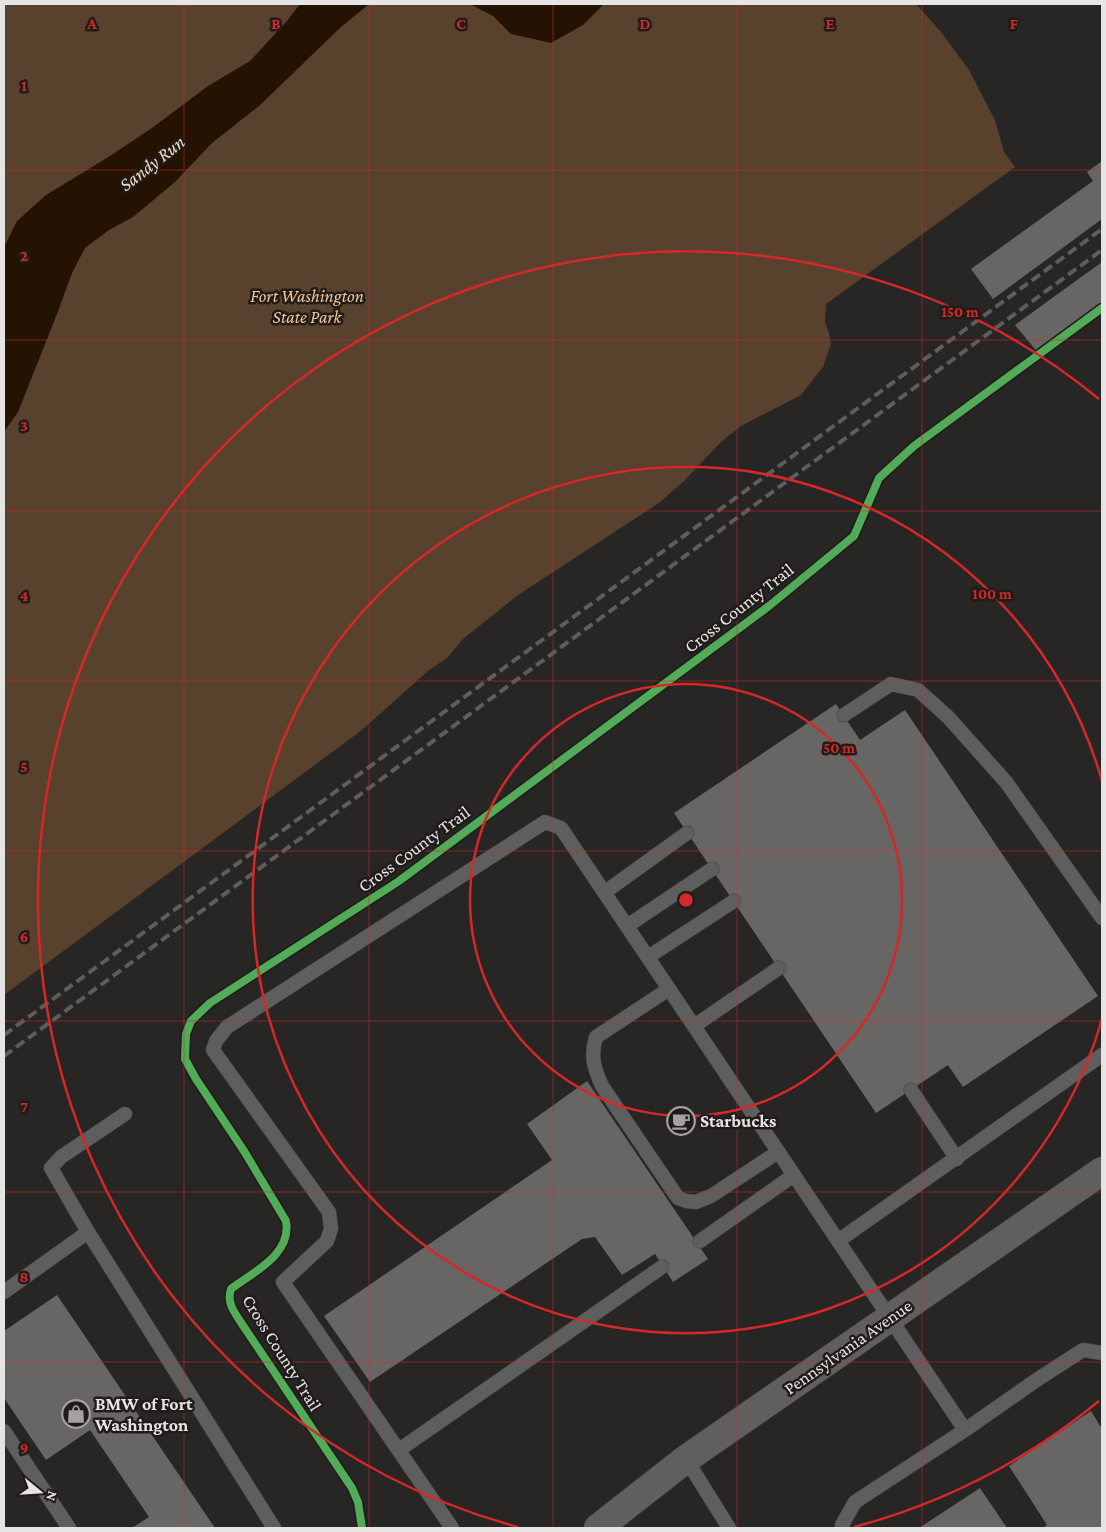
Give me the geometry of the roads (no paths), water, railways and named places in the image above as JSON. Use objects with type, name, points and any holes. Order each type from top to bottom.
[{"type":"main road","name":"Pennsylvania Avenue","points":[[598,1528],[686,1459],[1102,1171]]},
{"type":"lane","points":[[844,715],[892,684],[918,690],[948,718],[1006,782],[1102,918]]},
{"type":"lane","points":[[452,1528],[283,1282],[327,1241],[331,1229],[329,1212],[213,1050],[216,1041],[227,1027],[545,822],[561,828],[965,1430]]},
{"type":"lane","points":[[605,892],[687,833]]},
{"type":"lane","points":[[627,926],[712,869]]},
{"type":"lane","points":[[648,957],[734,901]]},
{"type":"lane","points":[[694,1026],[778,968]]},
{"type":"lane","points":[[669,989],[596,1036],[592,1048],[594,1066],[602,1086],[678,1198],[686,1202],[696,1202],[711,1196],[778,1152]]},
{"type":"lane","points":[[838,1241],[1102,1055]]},
{"type":"lane","points":[[911,1090],[957,1158]]},
{"type":"lane","points":[[125,1114],[61,1158],[51,1168],[88,1232],[274,1528]]},
{"type":"lane","points":[[700,1241],[794,1176]]},
{"type":"lane","points":[[4,1292],[88,1232]]},
{"type":"lane","points":[[399,1450],[662,1267]]},
{"type":"lane","points":[[843,1528],[842,1525],[855,1502],[1083,1350],[1102,1353]]},
{"type":"lane","points":[[4,1431],[69,1528]]},
{"type":"lane","points":[[686,1459],[729,1528]]},
{"type":"water","name":"Sandy Run","points":[[300,4],[369,4],[341,27],[259,106],[212,143],[175,182],[133,217],[109,230],[85,248],[72,273],[18,412],[4,432],[4,247],[17,221],[46,195],[110,156],[152,128],[208,86],[250,61]]},
{"type":"water","points":[[470,4],[604,4],[583,25],[551,43],[511,34],[493,16]]},
{"type":"railway","points":[[4,1035],[1102,229]]},
{"type":"railway","points":[[4,1056],[1102,250]]},
{"type":"place","name":"Starbucks","points":[[681,1121]]},
{"type":"place","name":"BMW of Fort Washington","points":[[76,1414]]},
{"type":"park label","name":"Fort Washington State Park","points":[[307,306]]}]
